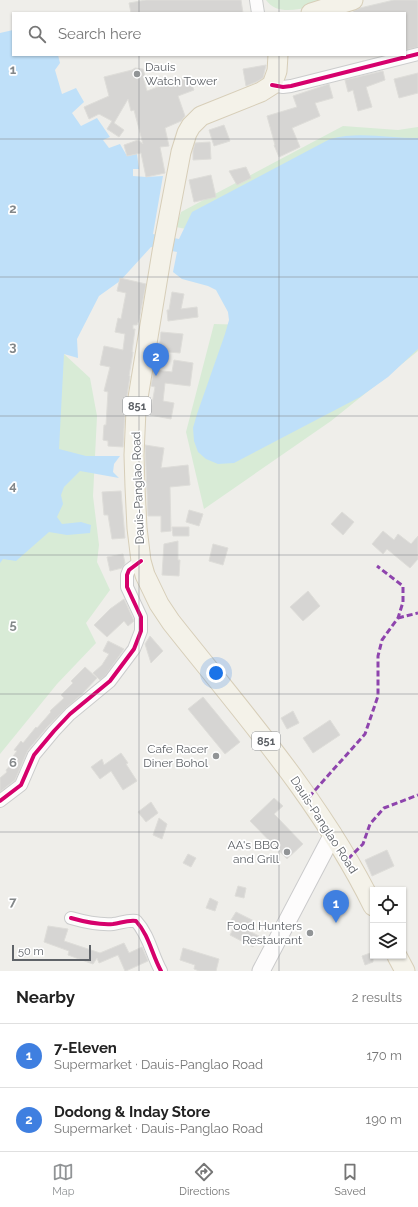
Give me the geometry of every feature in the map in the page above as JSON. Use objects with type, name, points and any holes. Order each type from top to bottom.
[{"type":"main road","points":[[314,12],[353,0]]},
{"type":"main road","points":[[272,85],[276,79],[278,56]]},
{"type":"main road","name":"Dauis-Panglao Road","points":[[272,85],[261,92],[201,116],[191,126],[181,152],[162,252],[136,410],[134,455],[137,528],[145,575],[151,591],[159,604],[171,622],[309,797],[348,859],[370,900]]},
{"type":"main road","points":[[261,971],[332,834]]},
{"type":"main road","points":[[399,959],[405,971]]},
{"type":"street","points":[[256,0],[258,12]]},
{"type":"street","points":[[272,85],[283,87],[291,86],[418,54]]},
{"type":"street","points":[[0,800],[21,784],[34,755],[54,731],[70,714],[110,681],[134,650],[141,631],[141,617],[127,587],[127,575],[129,570],[142,561]]},
{"type":"street","points":[[71,918],[88,923],[103,924],[113,924],[129,920],[136,921],[147,938],[161,971]]},
{"type":"green space","points":[[266,0],[332,0],[288,10],[272,6]]},
{"type":"green space","points":[[343,126],[398,130],[418,127],[418,154],[191,230],[176,227],[181,212]]},
{"type":"green space","points":[[418,212],[418,351],[331,421],[204,509],[186,432],[214,324],[307,327]]},
{"type":"green space","points":[[64,354],[90,378],[97,416],[93,496],[99,545],[97,562],[110,590],[86,623],[96,643],[57,684],[0,754],[0,540]]},
{"type":"water","points":[[12,30],[12,56],[58,56],[60,63],[55,70],[62,94],[76,88],[84,102],[72,113],[81,126],[97,118],[110,137],[103,140],[109,148],[120,144],[127,156],[137,154],[139,169],[133,169],[133,176],[163,176],[153,234],[179,239],[192,212],[330,139],[351,135],[418,138],[418,349],[388,377],[360,397],[234,463],[218,464],[206,459],[198,452],[194,441],[193,428],[225,334],[229,320],[228,312],[216,290],[208,286],[182,279],[173,272],[177,252],[151,247],[120,281],[99,296],[77,339],[78,358],[64,354],[59,449],[86,456],[120,456],[114,464],[113,472],[119,478],[80,471],[64,487],[61,495],[63,504],[57,517],[62,524],[81,522],[91,525],[90,533],[67,535],[49,532],[16,561],[3,559],[0,563],[0,33]]},
{"type":"building","points":[[146,0],[241,0],[243,12],[131,12],[129,3]]},
{"type":"building","points":[[394,0],[418,0],[418,47],[406,50],[406,12],[354,12],[360,8]]},
{"type":"building","points":[[266,65],[263,78],[246,86],[243,69]]},
{"type":"building","points":[[135,68],[143,69],[145,76],[143,77],[147,91],[188,76],[194,90],[178,96],[185,116],[181,121],[165,128],[169,146],[160,147],[165,173],[146,177],[141,153],[127,156],[124,145],[138,140],[143,144],[134,110],[131,111],[128,99],[114,123],[124,130],[119,137],[107,129],[112,121],[99,114],[89,119],[84,107],[109,96],[104,77]]},
{"type":"building","points":[[383,71],[385,80],[366,87],[372,107],[358,111],[353,90],[348,92],[345,80]]},
{"type":"building","points":[[418,73],[418,93],[399,98],[394,79]]},
{"type":"building","points":[[329,84],[333,98],[315,103],[320,116],[292,128],[300,147],[279,157],[274,145],[267,116],[297,107],[293,96]]},
{"type":"building","points":[[224,125],[230,141],[214,146],[209,130]]},
{"type":"building","points":[[210,142],[211,159],[193,160],[195,143]]},
{"type":"building","points":[[246,167],[251,178],[237,185],[229,171]]},
{"type":"building","points":[[211,175],[216,197],[194,202],[189,180]]},
{"type":"building","points":[[120,278],[146,284],[139,320],[137,325],[133,325],[133,329],[135,329],[125,408],[123,447],[108,446],[108,441],[103,440],[104,425],[106,425],[108,392],[104,391],[110,367],[100,365],[104,346],[123,350],[125,334],[115,332],[118,318],[121,319],[126,293],[117,291]]},
{"type":"building","points":[[172,292],[184,294],[181,309],[197,307],[198,317],[168,321],[167,310],[169,310]]},
{"type":"building","points":[[161,332],[183,334],[180,353],[159,351]]},
{"type":"building","points":[[174,360],[193,363],[190,386],[165,383],[163,401],[174,403],[171,419],[150,415],[155,387],[151,386],[154,370],[172,372]]},
{"type":"building","points":[[145,445],[164,448],[161,468],[188,465],[190,485],[170,487],[171,531],[161,532],[161,516],[148,516]]},
{"type":"building","points":[[121,491],[125,538],[112,539],[108,515],[104,515],[102,492]]},
{"type":"building","points":[[189,510],[203,514],[199,526],[186,522]]},
{"type":"building","points":[[342,512],[354,522],[343,535],[331,524]]},
{"type":"building","points":[[172,527],[189,527],[189,536],[173,536]]},
{"type":"building","points":[[383,531],[394,540],[398,534],[411,544],[418,536],[418,559],[410,568],[387,549],[383,554],[372,544]]},
{"type":"building","points":[[178,541],[178,560],[180,560],[179,576],[162,575],[164,544]]},
{"type":"building","points":[[213,544],[228,548],[223,565],[209,561]]},
{"type":"building","points":[[123,554],[125,563],[122,568],[110,571],[107,557]]},
{"type":"building","points":[[308,591],[320,606],[303,621],[290,607]]},
{"type":"building","points":[[124,599],[134,621],[128,626],[124,621],[107,637],[94,625],[110,609]]},
{"type":"building","points":[[150,636],[163,651],[151,663],[145,644]]},
{"type":"building","points":[[108,641],[124,649],[105,676],[100,680],[93,673],[102,665],[109,654],[103,651]]},
{"type":"building","points":[[85,667],[97,678],[48,726],[28,750],[15,780],[0,792],[0,778],[7,772],[6,770],[13,762],[10,760],[17,751],[14,750],[21,741],[23,743],[51,712],[50,711],[64,698],[61,695],[73,683],[71,681]]},
{"type":"building","points":[[203,697],[240,742],[225,754],[188,709]]},
{"type":"building","points":[[293,711],[299,723],[287,729],[281,718]]},
{"type":"building","points":[[330,720],[340,735],[313,753],[303,738]]},
{"type":"building","points":[[121,753],[137,781],[123,790],[111,771],[100,779],[91,767],[102,759],[104,765]]},
{"type":"building","points":[[274,798],[283,806],[274,814],[303,844],[287,859],[250,821]]},
{"type":"building","points":[[151,802],[158,813],[146,822],[138,812]]},
{"type":"building","points":[[159,818],[167,824],[162,839],[153,835]]},
{"type":"building","points":[[387,850],[394,866],[372,876],[365,860]]},
{"type":"building","points":[[188,854],[196,858],[191,867],[183,863]]},
{"type":"building","points":[[238,886],[246,888],[244,898],[235,896]]},
{"type":"building","points":[[210,898],[218,902],[215,911],[206,908]]},
{"type":"building","points":[[236,912],[254,921],[249,931],[259,936],[253,947],[230,935],[236,923],[231,920]]},
{"type":"building","points":[[48,926],[68,929],[64,941],[100,953],[124,943],[129,953],[142,947],[148,961],[126,971],[118,955],[99,963],[97,958],[93,964],[68,955],[69,951],[44,942]]},
{"type":"building","points":[[183,948],[219,959],[216,971],[199,971],[194,969],[195,965],[180,960]]},
{"type":"building","points":[[370,953],[370,959],[373,959],[373,962],[365,965],[362,956]]},
{"type":"marked path","points":[[309,797],[365,734],[378,696],[378,656],[382,640],[398,618],[403,602],[403,586],[377,566]]},
{"type":"marked path","points":[[398,618],[418,613]]},
{"type":"marked path","points":[[348,859],[363,844],[370,824],[384,808],[418,795]]},
{"type":"cycle path","points":[[272,85],[283,87],[291,86],[418,54]]},
{"type":"cycle path","points":[[0,801],[21,785],[34,755],[54,731],[70,714],[110,681],[134,649],[141,631],[141,617],[127,587],[127,575],[129,570],[141,561]]},
{"type":"cycle path","points":[[71,918],[102,924],[136,921],[144,932],[161,971]]},
{"type":"place","name":"Dauis Watch Tower","points":[[137,74]]},
{"type":"place","name":"Dodong & Inday Store","points":[[156,376]]},
{"type":"place","name":"Cafe Racer Diner Bohol","points":[[216,756]]},
{"type":"place","name":"AA's BBQ and Grill","points":[[287,852]]},
{"type":"place","name":"7-Eleven","points":[[336,923]]},
{"type":"place","name":"Food Hunters Restaurant","points":[[310,933]]}]
